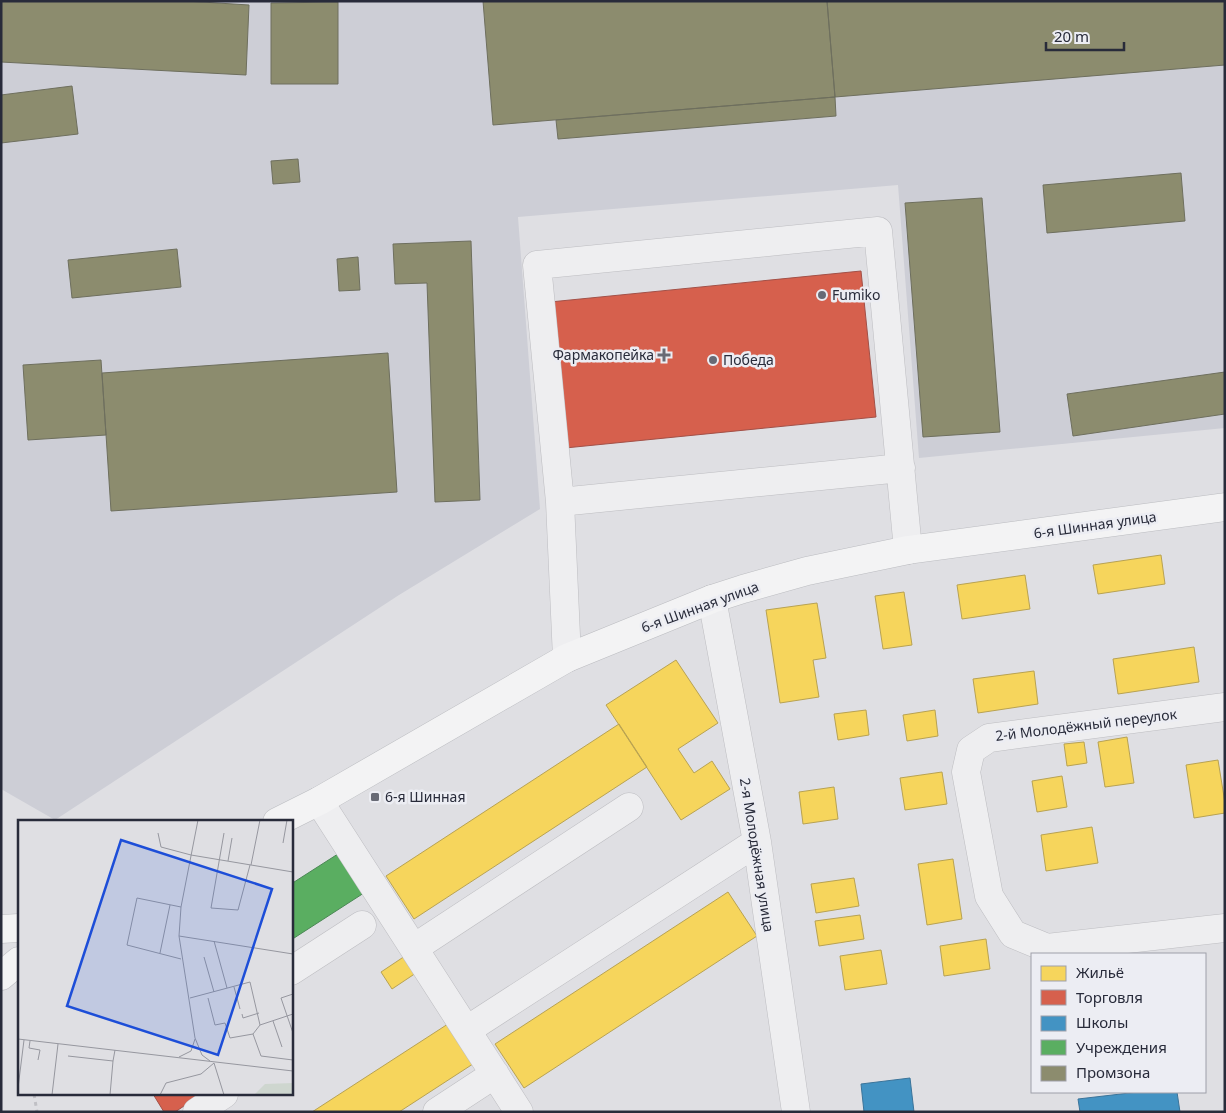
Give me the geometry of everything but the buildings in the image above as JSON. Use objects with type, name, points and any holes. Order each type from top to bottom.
[{"type":"main road","name":"6-я Шинная улица","points":[[281,820],[319,801],[567,658],[743,589],[807,571],[908,550],[1225,507]]},
{"type":"main road","points":[[1,929],[18,928]]},
{"type":"main road","points":[[1,976],[18,962]]},
{"type":"lane","points":[[567,658],[560,502],[537,265],[878,231],[908,550]]},
{"type":"lane","points":[[560,502],[901,468]]},
{"type":"lane","name":"2-я Молодёжная улица","points":[[712,600],[757,842],[796,1112]]},
{"type":"lane","name":"2-й Молодёжный переулок","points":[[1225,708],[989,738],[971,750],[966,772],[989,896],[1013,934],[1047,948],[1225,928]]},
{"type":"lane","points":[[319,801],[519,1112]]},
{"type":"lane","points":[[414,948],[629,807]]},
{"type":"lane","points":[[467,1030],[757,842]]},
{"type":"lane","points":[[292,970],[362,925]]},
{"type":"lane","points":[[437,1112],[495,1074]]},
{"type":"lane","points":[[198,1112],[221,1096]]},
{"type":"path","points":[[34,1096],[37,1112]]},
{"type":"shaded area","points":[[1,1],[1225,1],[1225,428],[919,458],[898,185],[518,217],[540,509],[399,595],[55,820],[1,789]]},
{"type":"place","name":"Fumiko","points":[[822,295]]},
{"type":"place","name":"Фармакопейка","points":[[664,355]]},
{"type":"place","name":"Победа","points":[[713,360]]},
{"type":"place","name":"6-я Шинная","points":[[375,797]]}]
